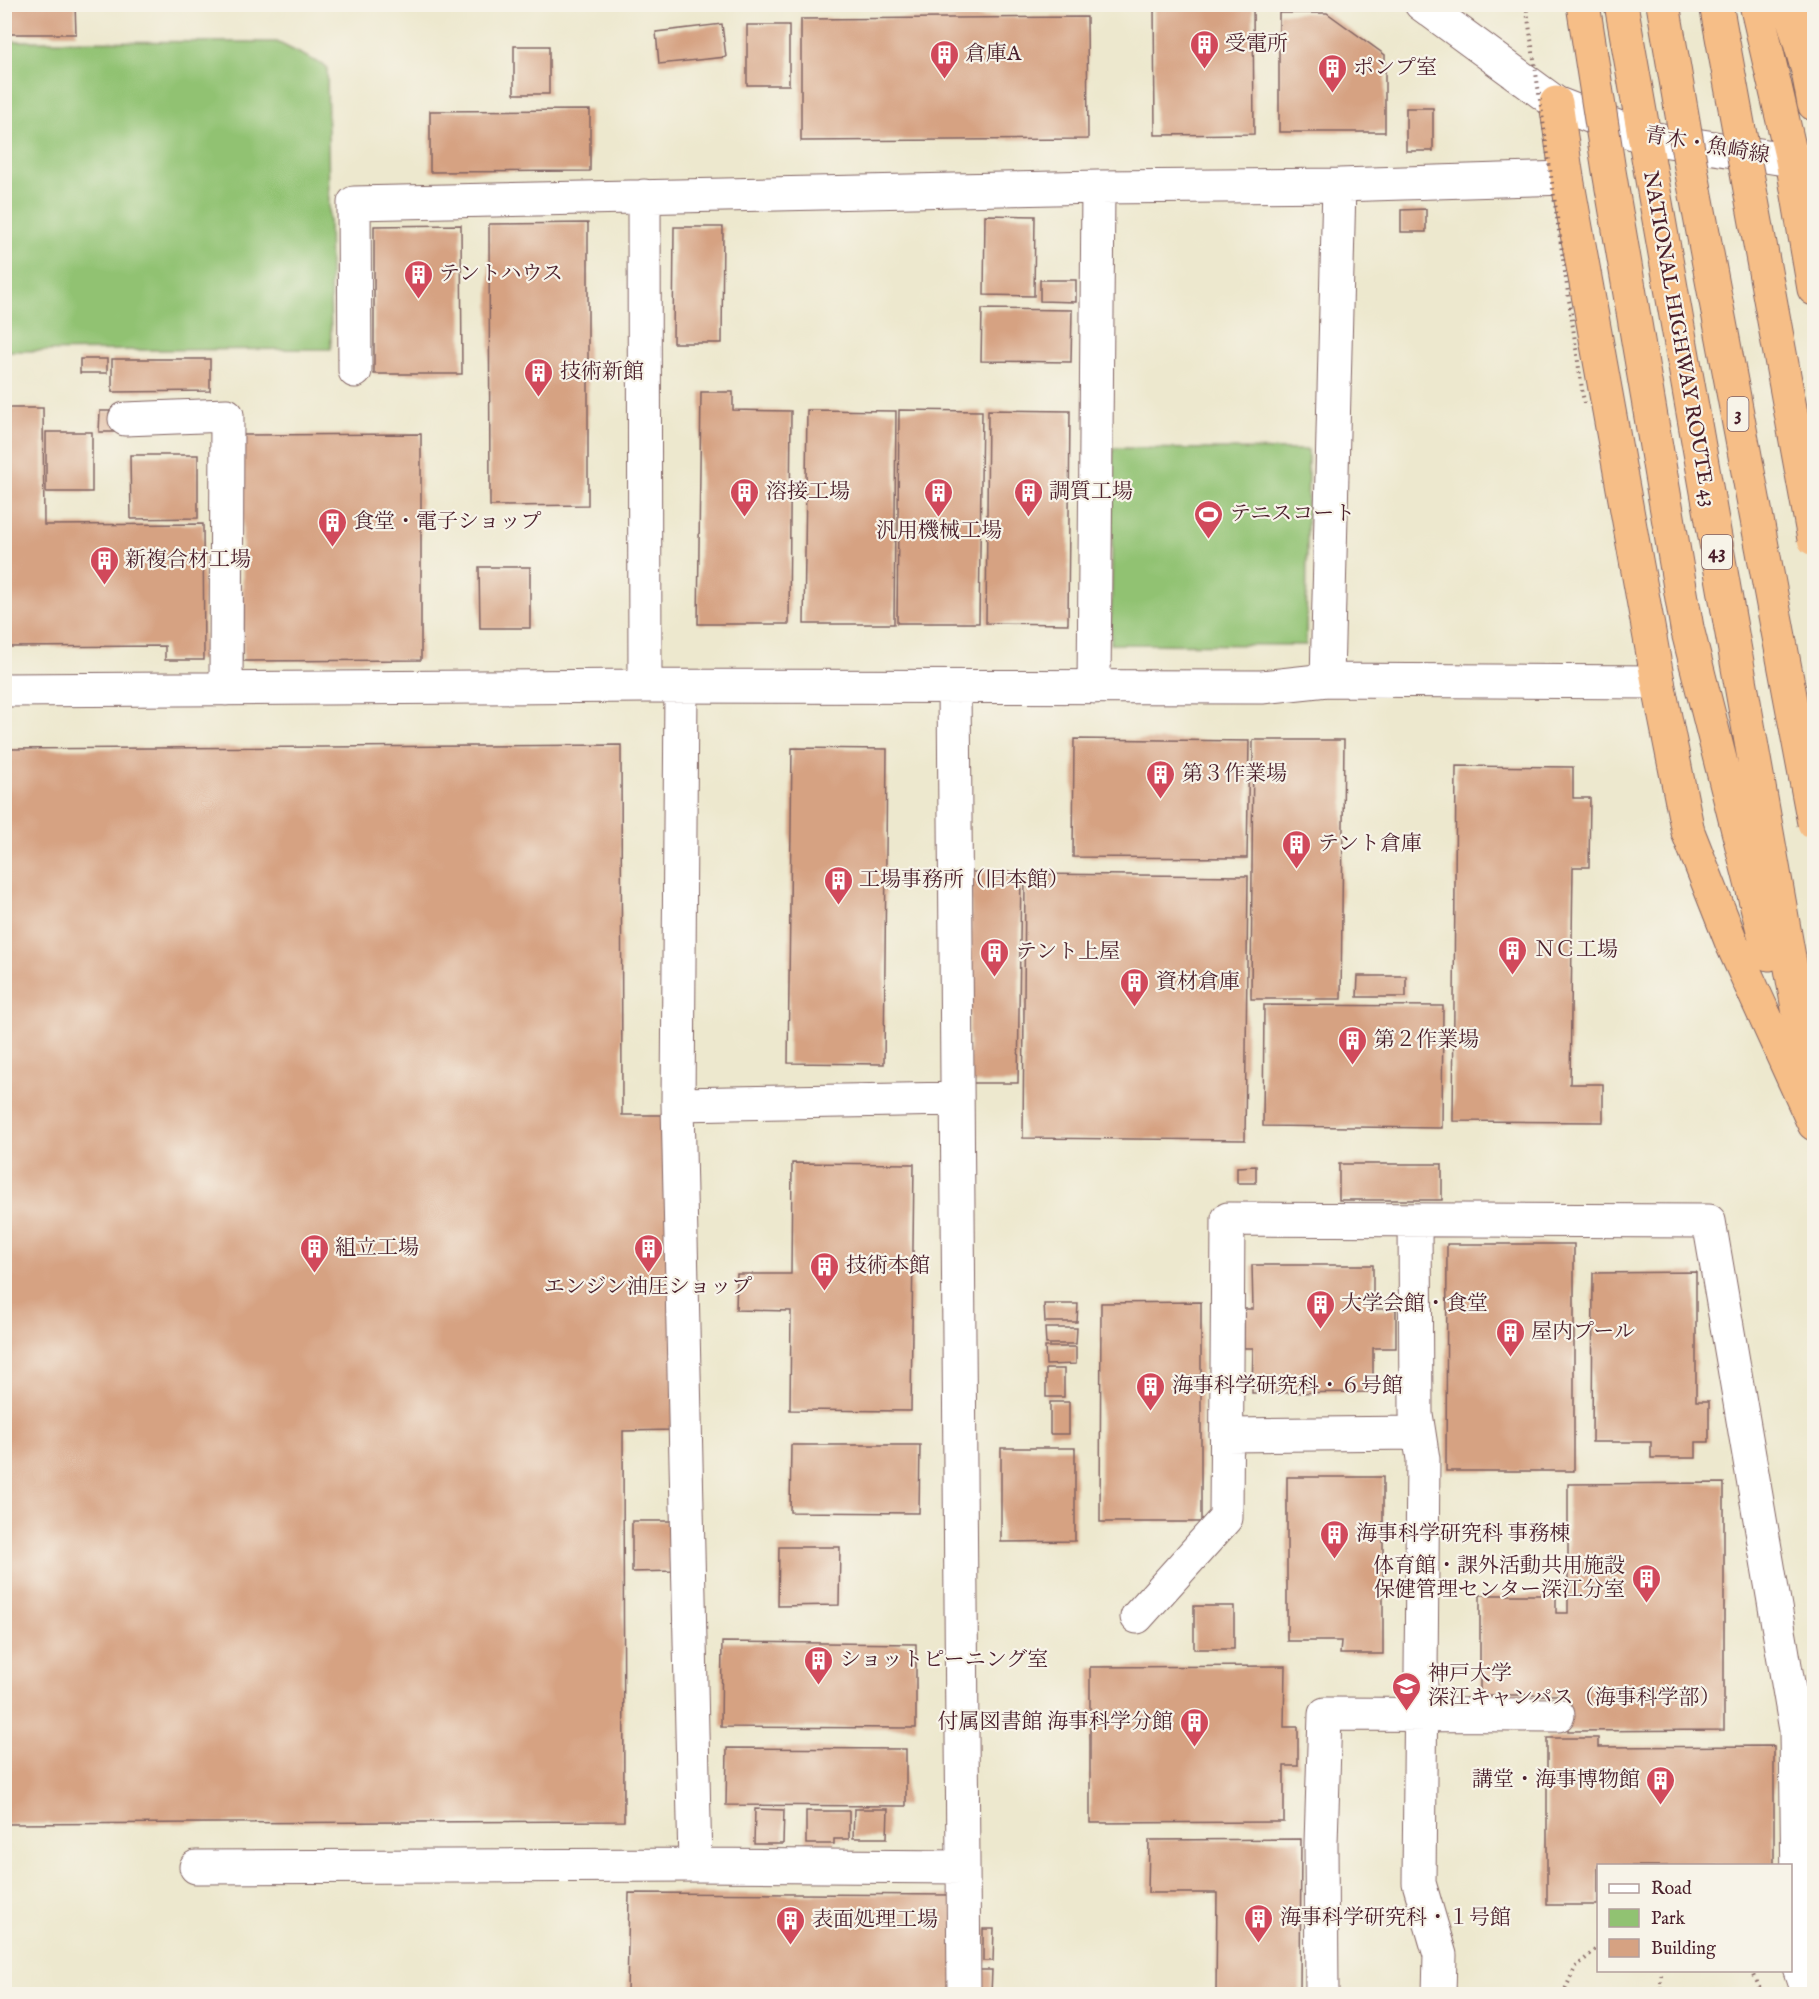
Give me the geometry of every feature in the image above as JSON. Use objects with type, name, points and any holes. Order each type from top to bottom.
[{"type":"highway","points":[[1583,4],[1609,171],[1687,628],[1761,925],[1815,1114]]},
{"type":"highway","name":"NATIONAL HIGHWAY ROUTE 43","points":[[1621,4],[1815,1099]]},
{"type":"highway","name":"3","points":[[1663,4],[1693,179],[1815,823]]},
{"type":"highway","points":[[1716,4],[1815,538]]},
{"type":"highway","points":[[1756,4],[1803,161],[1815,289]]},
{"type":"highway","points":[[1789,4],[1815,104]]},
{"type":"highway","points":[[1556,103],[1658,682],[1688,832],[1733,946],[1815,1124]]},
{"type":"street","name":"青木・魚崎線","points":[[1421,4],[1556,103],[1644,137],[1803,161]]},
{"type":"street","points":[[355,372],[354,203],[1098,187],[1339,185],[1568,178]]},
{"type":"street","points":[[1327,680],[1339,185]]},
{"type":"street","points":[[1094,687],[1098,187]]},
{"type":"street","points":[[644,196],[645,686]]},
{"type":"street","points":[[125,419],[227,415],[226,689]]},
{"type":"street","points":[[4,690],[645,686],[1262,687],[1327,680],[1658,682]]},
{"type":"street","points":[[681,687],[678,1104],[696,1865]]},
{"type":"street","points":[[954,687],[964,1995]]},
{"type":"street","points":[[678,1104],[957,1099]]},
{"type":"street","points":[[1137,1617],[1226,1518],[1228,1219],[1709,1221],[1796,1730],[1799,1967],[1808,1995]]},
{"type":"street","points":[[1414,1220],[1416,1414],[1423,1459],[1419,1883],[1440,1955],[1439,1995]]},
{"type":"street","points":[[1226,1435],[1419,1433]]},
{"type":"street","points":[[1322,1995],[1321,1843],[1325,1714],[1558,1715]]},
{"type":"street","points":[[196,1867],[696,1865],[963,1867]]},
{"type":"path","points":[[1526,4],[1584,403]]},
{"type":"path","points":[[1563,1995],[1575,1968],[1597,1949]]},
{"type":"path","points":[[1661,1972],[1661,1995]]},
{"type":"path","points":[[1752,1972],[1762,1995]]},
{"type":"green space","points":[[5,41],[277,42],[327,67],[331,349],[5,351]]},
{"type":"green space","name":"テニスコート","points":[[1113,448],[1308,450],[1306,645],[1111,644]]},
{"type":"building","points":[[4,4],[75,4],[76,34],[4,34]]},
{"type":"building","name":"受電所","points":[[1154,4],[1253,4],[1254,134],[1155,135]]},
{"type":"building","name":"ポンプ室","points":[[1279,13],[1327,13],[1385,55],[1385,132],[1279,132]]},
{"type":"building","name":"倉庫A","points":[[1087,17],[1088,139],[801,141],[801,19]]},
{"type":"building","points":[[722,24],[726,57],[659,64],[656,32]]},
{"type":"building","points":[[747,25],[789,25],[789,85],[747,85]]},
{"type":"building","points":[[514,46],[549,46],[549,94],[514,94]]},
{"type":"building","points":[[1406,108],[1433,108],[1433,151],[1406,151]]},
{"type":"building","points":[[590,110],[590,171],[430,172],[430,111]]},
{"type":"building","points":[[1426,209],[1426,232],[1401,232],[1401,210]]},
{"type":"building","points":[[985,215],[1035,216],[1034,296],[984,295]]},
{"type":"building","name":"技術新館","points":[[588,223],[588,505],[490,506],[489,224]]},
{"type":"building","name":"テントハウス","points":[[461,225],[462,374],[374,374],[374,226]]},
{"type":"building","points":[[674,227],[723,227],[722,343],[673,343]]},
{"type":"building","points":[[1040,280],[1076,280],[1076,302],[1040,301]]},
{"type":"building","points":[[982,309],[1072,310],[1071,362],[981,361]]},
{"type":"building","points":[[80,359],[107,359],[107,373],[80,373]]},
{"type":"building","points":[[112,359],[210,359],[210,391],[112,392]]},
{"type":"building","name":"溶接工場","points":[[701,392],[733,392],[733,410],[791,411],[789,624],[698,624]]},
{"type":"building","name":"新複合材工場","points":[[4,408],[43,408],[44,525],[203,524],[204,660],[165,660],[165,646],[4,647]]},
{"type":"building","points":[[807,410],[896,411],[894,624],[804,624]]},
{"type":"building","name":"汎用機械工場","points":[[899,410],[982,411],[979,623],[897,623]]},
{"type":"building","name":"調質工場","points":[[988,410],[1070,411],[1068,624],[986,623]]},
{"type":"building","points":[[100,411],[118,411],[118,432],[99,432]]},
{"type":"building","points":[[46,432],[92,432],[92,492],[46,492]]},
{"type":"building","name":"食堂・電子ショップ","points":[[421,434],[421,660],[243,661],[242,435]]},
{"type":"building","points":[[130,455],[198,455],[198,518],[131,519]]},
{"type":"building","points":[[479,567],[530,567],[530,628],[480,628]]},
{"type":"building","name":"第３作業場","points":[[1074,739],[1249,741],[1247,858],[1073,857]]},
{"type":"building","name":"テント倉庫","points":[[1253,740],[1344,740],[1341,999],[1251,999]]},
{"type":"building","name":"組立工場","points":[[621,745],[622,1115],[673,1115],[674,1430],[623,1431],[624,1821],[4,1824],[4,749]]},
{"type":"building","name":"工場事務所（旧本館）","points":[[792,748],[887,749],[884,1064],[788,1063]]},
{"type":"building","name":"ＮＣ工場","points":[[1456,766],[1573,767],[1573,798],[1590,798],[1589,867],[1573,867],[1570,1084],[1603,1084],[1603,1122],[1453,1121]]},
{"type":"building","name":"テント上屋","points":[[971,872],[1021,872],[1018,1083],[969,1083]]},
{"type":"building","name":"資材倉庫","points":[[1025,874],[1248,876],[1245,1140],[1023,1138]]},
{"type":"building","points":[[1358,976],[1406,976],[1406,997],[1357,997]]},
{"type":"building","name":"第２作業場","points":[[1264,1005],[1443,1006],[1442,1128],[1263,1126]]},
{"type":"building","name":"技術本館","points":[[792,1163],[914,1164],[911,1411],[790,1410],[791,1311],[736,1310],[737,1274],[791,1274]]},
{"type":"building","points":[[1339,1164],[1442,1164],[1442,1200],[1339,1200]]},
{"type":"building","points":[[1256,1166],[1256,1183],[1237,1183],[1237,1167]]},
{"type":"building","name":"屋内プール","points":[[1447,1244],[1574,1244],[1574,1471],[1446,1471]]},
{"type":"building","name":"大学会館・食堂","points":[[1252,1265],[1373,1265],[1373,1309],[1396,1309],[1396,1348],[1373,1348],[1373,1392],[1252,1393],[1253,1348],[1244,1348],[1244,1309],[1253,1309]]},
{"type":"building","points":[[1696,1272],[1696,1401],[1709,1401],[1709,1442],[1696,1442],[1696,1458],[1651,1458],[1651,1442],[1592,1442],[1593,1273]]},
{"type":"building","name":"海事科学研究科・６号館","points":[[1201,1302],[1201,1522],[1100,1522],[1101,1303]]},
{"type":"building","points":[[1044,1304],[1078,1304],[1077,1322],[1045,1322]]},
{"type":"building","points":[[1045,1328],[1077,1328],[1076,1344],[1046,1344]]},
{"type":"building","points":[[1045,1347],[1076,1347],[1076,1364],[1046,1365]]},
{"type":"building","points":[[1046,1369],[1064,1369],[1064,1397],[1046,1397]]},
{"type":"building","points":[[1050,1402],[1069,1402],[1069,1434],[1050,1434]]},
{"type":"building","points":[[791,1445],[920,1445],[919,1513],[790,1512]]},
{"type":"building","points":[[1001,1448],[1075,1448],[1075,1541],[1001,1542]]},
{"type":"building","name":"海事科学研究科 事務棟","points":[[1287,1477],[1383,1477],[1383,1654],[1340,1654],[1341,1641],[1287,1641]]},
{"type":"building","name":"体育館・課外活動共用施設 保健管理センター深江分室","points":[[1724,1483],[1724,1730],[1568,1731],[1567,1695],[1480,1695],[1480,1595],[1556,1595],[1556,1613],[1568,1613],[1568,1484]]},
{"type":"building","points":[[632,1521],[674,1521],[675,1571],[632,1572]]},
{"type":"building","points":[[779,1547],[840,1547],[839,1605],[778,1606]]},
{"type":"building","points":[[1194,1606],[1234,1606],[1234,1649],[1194,1649]]},
{"type":"building","name":"ショットピーニング室","points":[[722,1642],[916,1644],[916,1728],[721,1727]]},
{"type":"building","name":"付属図書館 海事科学分館","points":[[1285,1666],[1284,1727],[1298,1727],[1298,1766],[1284,1766],[1284,1822],[1090,1823],[1090,1667]]},
{"type":"building","name":"講堂・海事博物館","points":[[1547,1738],[1598,1738],[1598,1747],[1774,1746],[1774,1864],[1597,1864],[1597,1905],[1547,1905]]},
{"type":"building","points":[[727,1748],[906,1749],[906,1806],[726,1805]]},
{"type":"building","points":[[755,1809],[784,1810],[783,1844],[754,1844]]},
{"type":"building","points":[[854,1809],[888,1809],[887,1838],[853,1838]]},
{"type":"building","points":[[806,1811],[849,1811],[849,1839],[834,1839],[834,1844],[806,1844]]},
{"type":"building","name":"海事科学研究科・１号館","points":[[1301,1839],[1300,1994],[1216,1994],[1217,1893],[1148,1893],[1149,1840]]},
{"type":"building","name":"表面処理工場","points":[[629,1893],[955,1895],[954,1994],[627,1994]]},
{"type":"building","points":[[983,1929],[994,1929],[993,1961],[983,1961]]},
{"type":"building","points":[[967,1970],[992,1970],[991,1994],[966,1994]]},
{"type":"place","name":"受電所","points":[[1204,70]]},
{"type":"place","name":"倉庫A","points":[[944,80]]},
{"type":"place","name":"ポンプ室","points":[[1332,94]]},
{"type":"place","name":"テントハウス","points":[[418,300]]},
{"type":"place","name":"技術新館","points":[[539,398]]},
{"type":"place","name":"溶接工場","points":[[745,518]]},
{"type":"place","name":"汎用機械工場","points":[[939,518]]},
{"type":"place","name":"調質工場","points":[[1028,518]]},
{"type":"place","name":"テニスコート","points":[[1209,540]]},
{"type":"place","name":"食堂・電子ショップ","points":[[332,548]]},
{"type":"place","name":"新複合材工場","points":[[104,586]]},
{"type":"place","name":"第３作業場","points":[[1161,800]]},
{"type":"place","name":"テント倉庫","points":[[1297,870]]},
{"type":"place","name":"工場事務所（旧本館）","points":[[838,906]]},
{"type":"place","name":"ＮＣ工場","points":[[1513,976]]},
{"type":"place","name":"テント上屋","points":[[995,978]]},
{"type":"place","name":"資材倉庫","points":[[1135,1008]]},
{"type":"place","name":"第２作業場","points":[[1353,1066]]},
{"type":"place","name":"組立工場","points":[[314,1274]]},
{"type":"place","name":"エンジン油圧ショップ","points":[[648,1274]]},
{"type":"place","name":"技術本館","points":[[825,1292]]},
{"type":"place","name":"大学会館・食堂","points":[[1320,1330]]},
{"type":"place","name":"屋内プール","points":[[1510,1358]]},
{"type":"place","name":"海事科学研究科・６号館","points":[[1151,1412]]},
{"type":"place","name":"海事科学研究科 事務棟","points":[[1335,1560]]},
{"type":"place","name":"体育館・課外活動共用施設 保健管理センター深江分室","points":[[1646,1604]]},
{"type":"place","name":"ショットピーニング室","points":[[819,1686]]},
{"type":"place","name":"神戸大学 深江キャンパス（海事科学部）","points":[[1407,1712]]},
{"type":"place","name":"付属図書館 海事科学分館","points":[[1194,1748]]},
{"type":"place","name":"講堂・海事博物館","points":[[1661,1806]]},
{"type":"place","name":"海事科学研究科・１号館","points":[[1259,1944]]},
{"type":"place","name":"表面処理工場","points":[[791,1946]]}]
